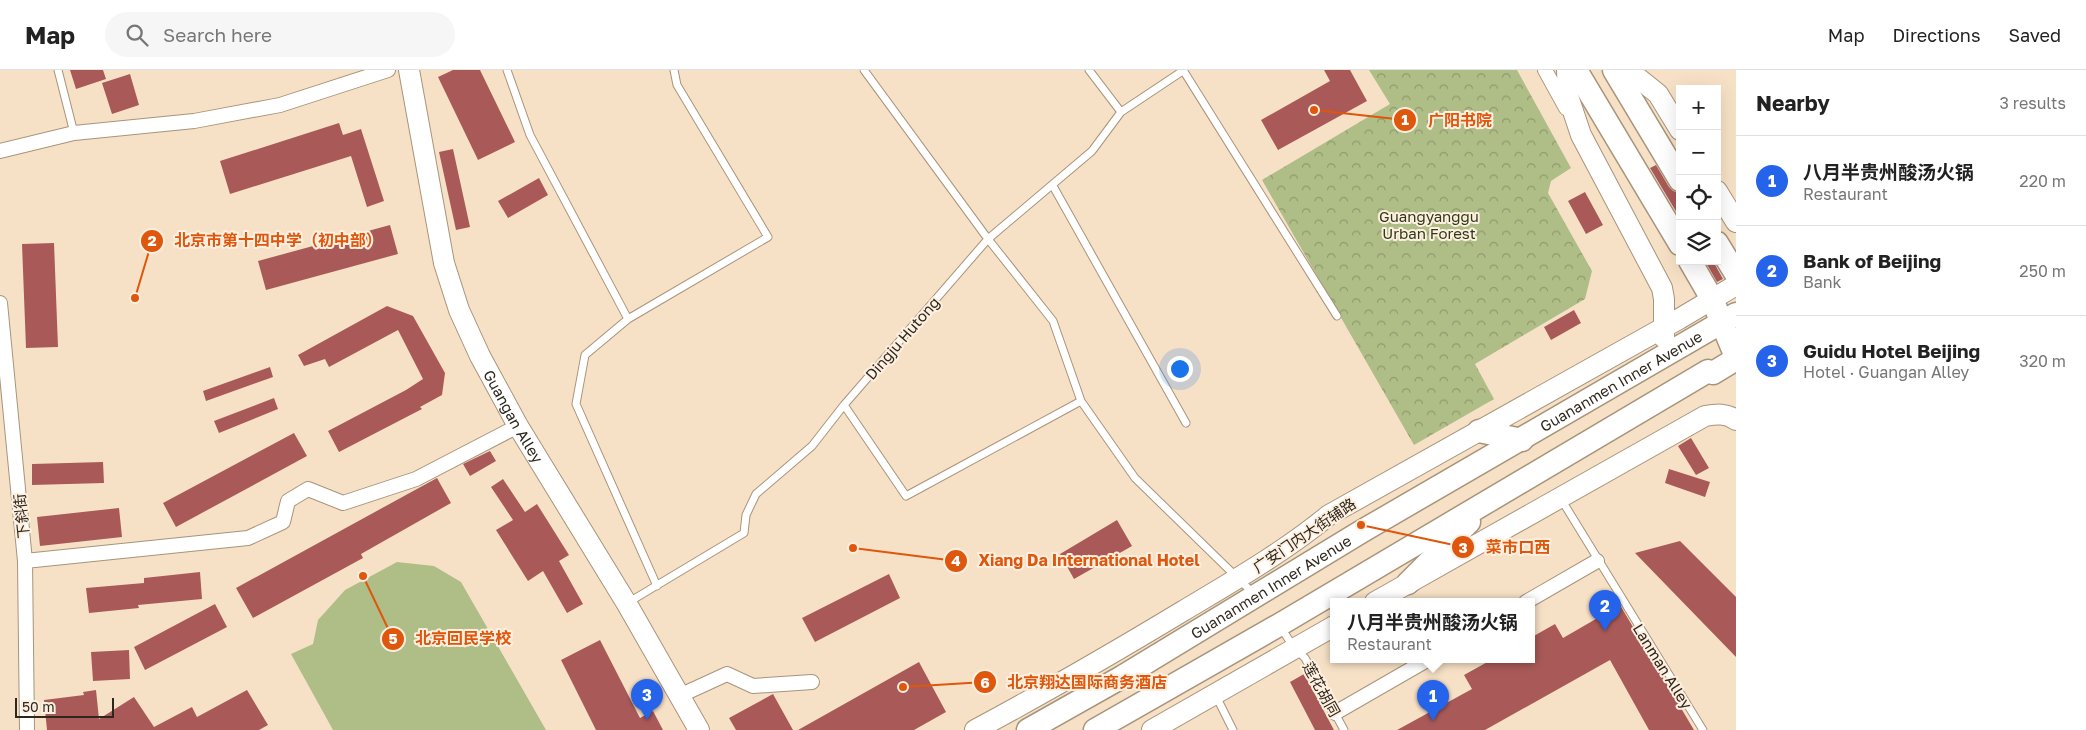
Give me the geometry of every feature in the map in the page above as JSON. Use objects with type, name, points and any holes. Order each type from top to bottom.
[{"type":"main road","points":[[1576,70],[1676,237]]},
{"type":"main road","points":[[1614,70],[1677,175]]},
{"type":"main road","points":[[1724,245],[1736,274]]},
{"type":"main road","points":[[1095,730],[1280,625],[1708,371],[1713,373],[1736,358],[1729,319],[1712,299],[1692,265]]},
{"type":"main road","name":"Guananmen Inner Avenue","points":[[1028,730],[1122,677],[1364,530],[1729,319]]},
{"type":"main road","points":[[1479,431],[1522,440]]},
{"type":"main road","points":[[1408,583],[1494,498]]},
{"type":"street","points":[[0,151],[74,133],[194,121],[280,105],[388,70]]},
{"type":"street","name":"Guangan Alley","points":[[409,70],[444,263],[459,310],[480,356],[518,426],[627,604],[699,730]]},
{"type":"street","points":[[1545,70],[1582,135],[1662,288],[1664,299],[1664,357]]},
{"type":"street","points":[[1567,70],[1568,96],[1582,135]]},
{"type":"street","points":[[1628,70],[1658,94]]},
{"type":"street","points":[[1645,70],[1676,123]]},
{"type":"street","points":[[1721,198],[1736,222]]},
{"type":"street","name":"广安门内大街辅路","points":[[976,730],[1107,656],[1238,578],[1301,538],[1329,515],[1736,286]]},
{"type":"street","name":"下斜街","points":[[0,303],[3,368],[25,561],[27,730]]},
{"type":"street","points":[[1641,340],[1663,308]]},
{"type":"street","points":[[1382,598],[1705,416],[1718,414],[1730,416],[1736,420]]},
{"type":"street","points":[[25,561],[248,538],[283,522],[288,501],[308,490],[343,503],[416,479],[518,426]]},
{"type":"street","points":[[1533,598],[1597,560]]},
{"type":"street","points":[[1152,730],[1330,628]]},
{"type":"street","points":[[1335,713],[1422,663]]},
{"type":"street","points":[[679,696],[727,674],[753,686],[812,682]]},
{"type":"lane","points":[[58,70],[74,133]]},
{"type":"lane","points":[[507,70],[530,135],[628,320]]},
{"type":"lane","points":[[657,586],[576,404],[585,355],[628,320],[768,237],[677,85],[674,70]]},
{"type":"lane","points":[[864,70],[988,239],[1053,321],[1081,401],[1135,478],[1256,596]]},
{"type":"lane","points":[[1089,70],[1121,112]]},
{"type":"lane","points":[[1184,70],[1337,316]]},
{"type":"lane","name":"Dingju Hutong","points":[[627,604],[744,533],[746,515],[756,494],[812,446],[844,405],[988,239],[1053,186],[1092,151],[1121,112],[1184,70]]},
{"type":"lane","points":[[1053,186],[1186,423]]},
{"type":"lane","points":[[844,405],[906,496],[1081,401]]},
{"type":"lane","name":"Lanman Alley","points":[[1560,499],[1703,730]]},
{"type":"lane","name":"莲花胡同","points":[[1280,625],[1295,649],[1305,658],[1344,730]]},
{"type":"lane","points":[[1215,694],[1233,730]]},
{"type":"green space","name":"Guangyanggu Urban Forest","points":[[1369,70],[1517,70],[1571,168],[1551,181],[1548,193],[1592,271],[1585,299],[1475,364],[1494,399],[1414,445],[1262,180],[1390,104]]},
{"type":"green space","points":[[397,562],[434,566],[461,582],[546,730],[333,730],[291,654],[313,644],[318,620],[345,590]]},
{"type":"building","points":[[70,70],[103,70],[106,79],[76,89]]},
{"type":"building","points":[[453,70],[480,70],[515,142],[478,160],[438,77]]},
{"type":"building","points":[[1324,70],[1350,70],[1367,101],[1278,150],[1261,120],[1330,81]]},
{"type":"building","points":[[130,74],[139,105],[112,114],[102,83]]},
{"type":"building","points":[[339,123],[343,135],[361,129],[384,201],[367,207],[351,156],[230,194],[220,161]]},
{"type":"building","points":[[453,149],[470,227],[456,230],[439,152]]},
{"type":"building","points":[[1656,165],[1669,187],[1676,192],[1676,211],[1650,168]]},
{"type":"building","points":[[539,178],[548,195],[508,218],[498,201]]},
{"type":"building","points":[[1585,192],[1603,225],[1586,234],[1568,201]]},
{"type":"building","points":[[390,225],[398,254],[266,290],[258,261]]},
{"type":"building","points":[[54,243],[58,347],[26,348],[22,244]]},
{"type":"building","points":[[1707,265],[1715,265],[1723,279],[1717,282]]},
{"type":"building","points":[[387,306],[413,316],[445,373],[442,395],[420,407],[422,409],[339,452],[328,431],[423,379],[398,330],[329,367],[325,359],[304,366],[298,355]]},
{"type":"building","points":[[1574,310],[1581,323],[1551,340],[1544,327]]},
{"type":"building","points":[[270,367],[273,377],[206,401],[203,391]]},
{"type":"building","points":[[274,398],[278,409],[219,433],[214,421]]},
{"type":"building","points":[[294,433],[307,456],[176,527],[163,503]]},
{"type":"building","points":[[1691,438],[1709,468],[1696,475],[1678,446]]},
{"type":"building","points":[[490,451],[496,461],[470,476],[463,464]]},
{"type":"building","points":[[103,462],[104,483],[32,485],[32,464]]},
{"type":"building","points":[[1669,469],[1710,482],[1705,497],[1665,483]]},
{"type":"building","points":[[437,478],[451,503],[361,554],[363,558],[253,618],[236,588]]},
{"type":"building","points":[[503,479],[525,512],[537,504],[569,555],[559,561],[583,604],[567,613],[543,571],[528,581],[496,530],[513,520],[491,487]]},
{"type":"building","points":[[119,508],[122,537],[40,546],[37,517]]},
{"type":"building","points":[[1117,520],[1132,546],[1074,579],[1060,554]]},
{"type":"building","points":[[1680,541],[1736,597],[1736,657],[1635,553]]},
{"type":"building","points":[[200,572],[202,599],[138,605],[139,608],[89,613],[86,588],[144,583],[144,578]]},
{"type":"building","points":[[889,574],[900,598],[815,642],[802,618]]},
{"type":"building","points":[[215,604],[227,627],[145,670],[134,647]]},
{"type":"building","points":[[1620,605],[1694,730],[1649,730],[1610,660],[1485,730],[1397,730],[1472,689],[1464,675],[1486,663],[1535,663],[1535,635],[1555,624],[1563,638]]},
{"type":"building","points":[[600,640],[640,718],[653,711],[663,730],[596,730],[561,660]]},
{"type":"building","points":[[129,650],[130,679],[93,681],[91,652]]},
{"type":"building","points":[[919,662],[946,712],[914,730],[798,730]]},
{"type":"building","points":[[1304,674],[1334,730],[1315,730],[1290,682]]},
{"type":"building","points":[[96,690],[99,719],[134,697],[154,727],[192,707],[197,717],[247,690],[268,725],[259,730],[47,730],[44,700],[84,695],[83,692]]},
{"type":"building","points":[[773,694],[793,730],[736,730],[729,718]]},
{"type":"place","name":"广阳书院","points":[[1314,110]]},
{"type":"place","name":"北京市第十四中学（初中部）","points":[[135,298]]},
{"type":"place","name":"菜市口西","points":[[1361,525]]},
{"type":"place","name":"Xiang Da International Hotel","points":[[853,548]]},
{"type":"place","name":"北京回民学校","points":[[363,576]]},
{"type":"place","name":"Bank of Beijing","points":[[1605,631]]},
{"type":"place","name":"北京翔达国际商务酒店","points":[[903,687]]},
{"type":"place","name":"Guidu Hotel Beijing","points":[[647,720]]},
{"type":"place","name":"八月半贵州酸汤火锅","points":[[1433,721]]}]
